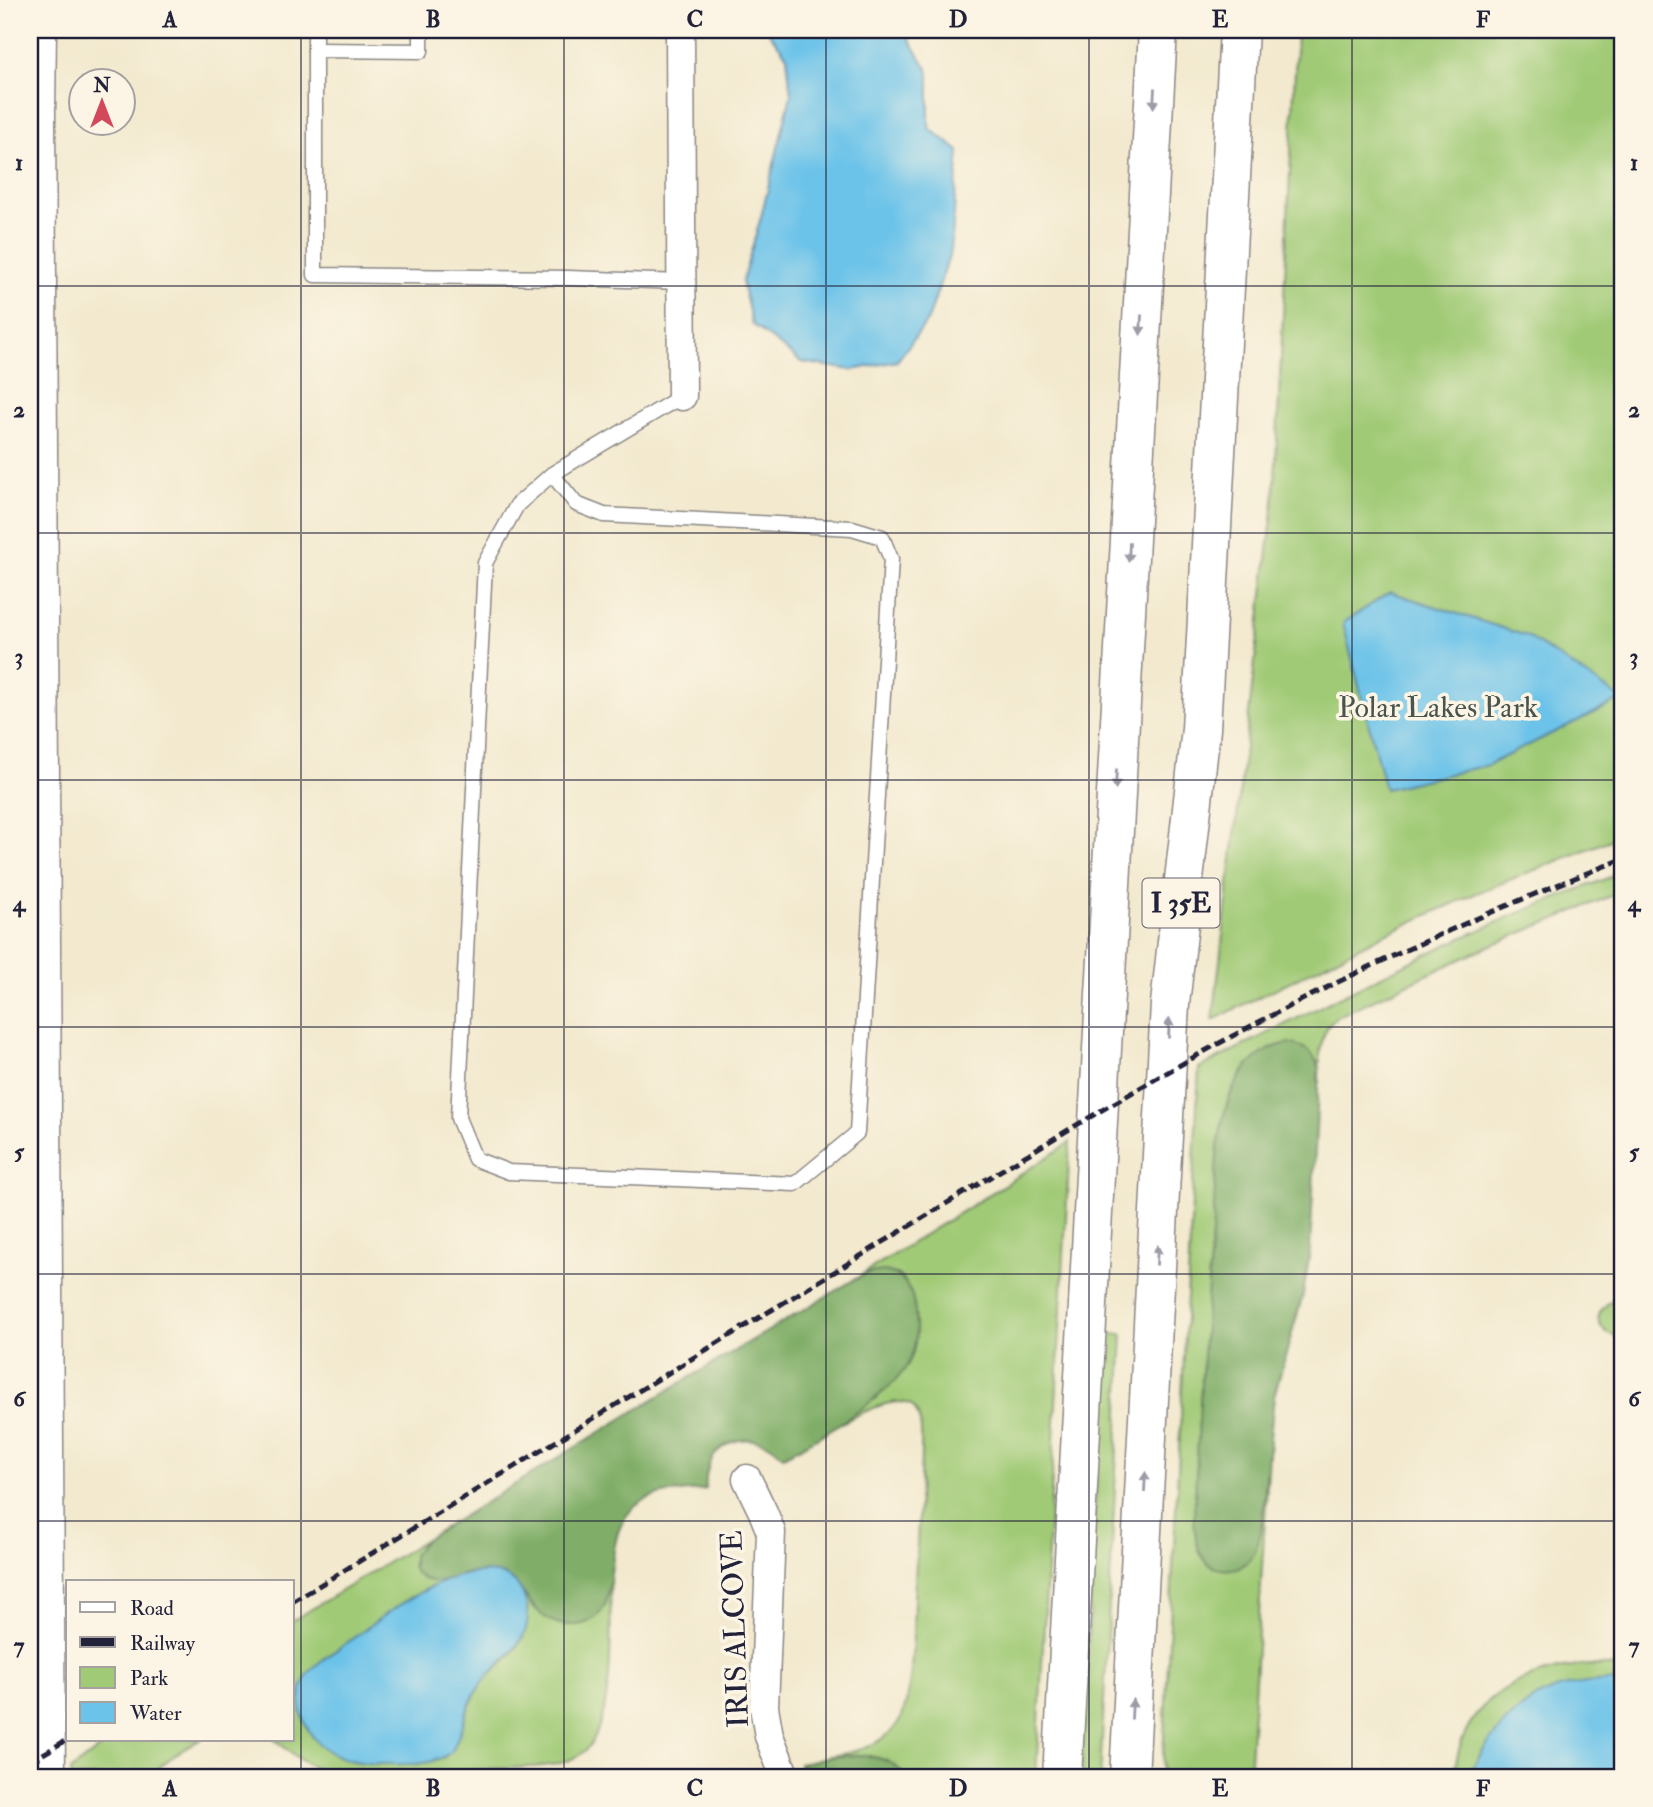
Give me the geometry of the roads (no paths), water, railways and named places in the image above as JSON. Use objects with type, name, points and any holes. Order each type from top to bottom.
[{"type":"main road","points":[[37,30],[46,1777]]},
{"type":"main road","name":"I 35E","points":[[1062,1777],[1158,30]]},
{"type":"main road","name":"I 35E","points":[[1129,1777],[1170,1004],[1201,729],[1239,30]]},
{"type":"street","points":[[680,30],[682,396]]},
{"type":"street","name":"IRIS ALCOVE","points":[[747,1479],[771,1532],[764,1707],[769,1736],[785,1777]]},
{"type":"lane","points":[[315,30],[315,275],[682,282]]},
{"type":"lane","points":[[315,50],[421,51],[421,30]]},
{"type":"lane","points":[[552,474],[576,504],[604,515],[852,528],[882,537],[891,559],[858,1133],[795,1184],[509,1172],[475,1158],[458,1118],[485,563],[517,505],[552,474],[682,396]]},
{"type":"water","points":[[767,30],[904,30],[929,72],[929,128],[959,151],[951,250],[928,320],[897,361],[852,370],[801,362],[752,324],[742,282],[791,95],[787,56]]},
{"type":"water","points":[[1390,592],[1527,636],[1622,699],[1488,765],[1385,789],[1343,623]]},
{"type":"water","points":[[489,1572],[509,1578],[520,1589],[528,1611],[527,1625],[515,1648],[477,1690],[452,1751],[429,1762],[373,1764],[343,1758],[318,1743],[305,1723],[300,1699],[307,1676],[315,1666],[421,1592],[458,1576]]},
{"type":"water","points":[[1623,1682],[1623,1777],[1468,1777],[1492,1738],[1514,1714],[1539,1696],[1585,1683]]},
{"type":"railway","points":[[294,1601],[1026,1155],[1205,1051],[1411,948],[1623,859]]},
{"type":"railway","points":[[30,1762],[66,1740]]},
{"type":"park label","name":"Polar Lakes Park","points":[[1438,707]]}]
